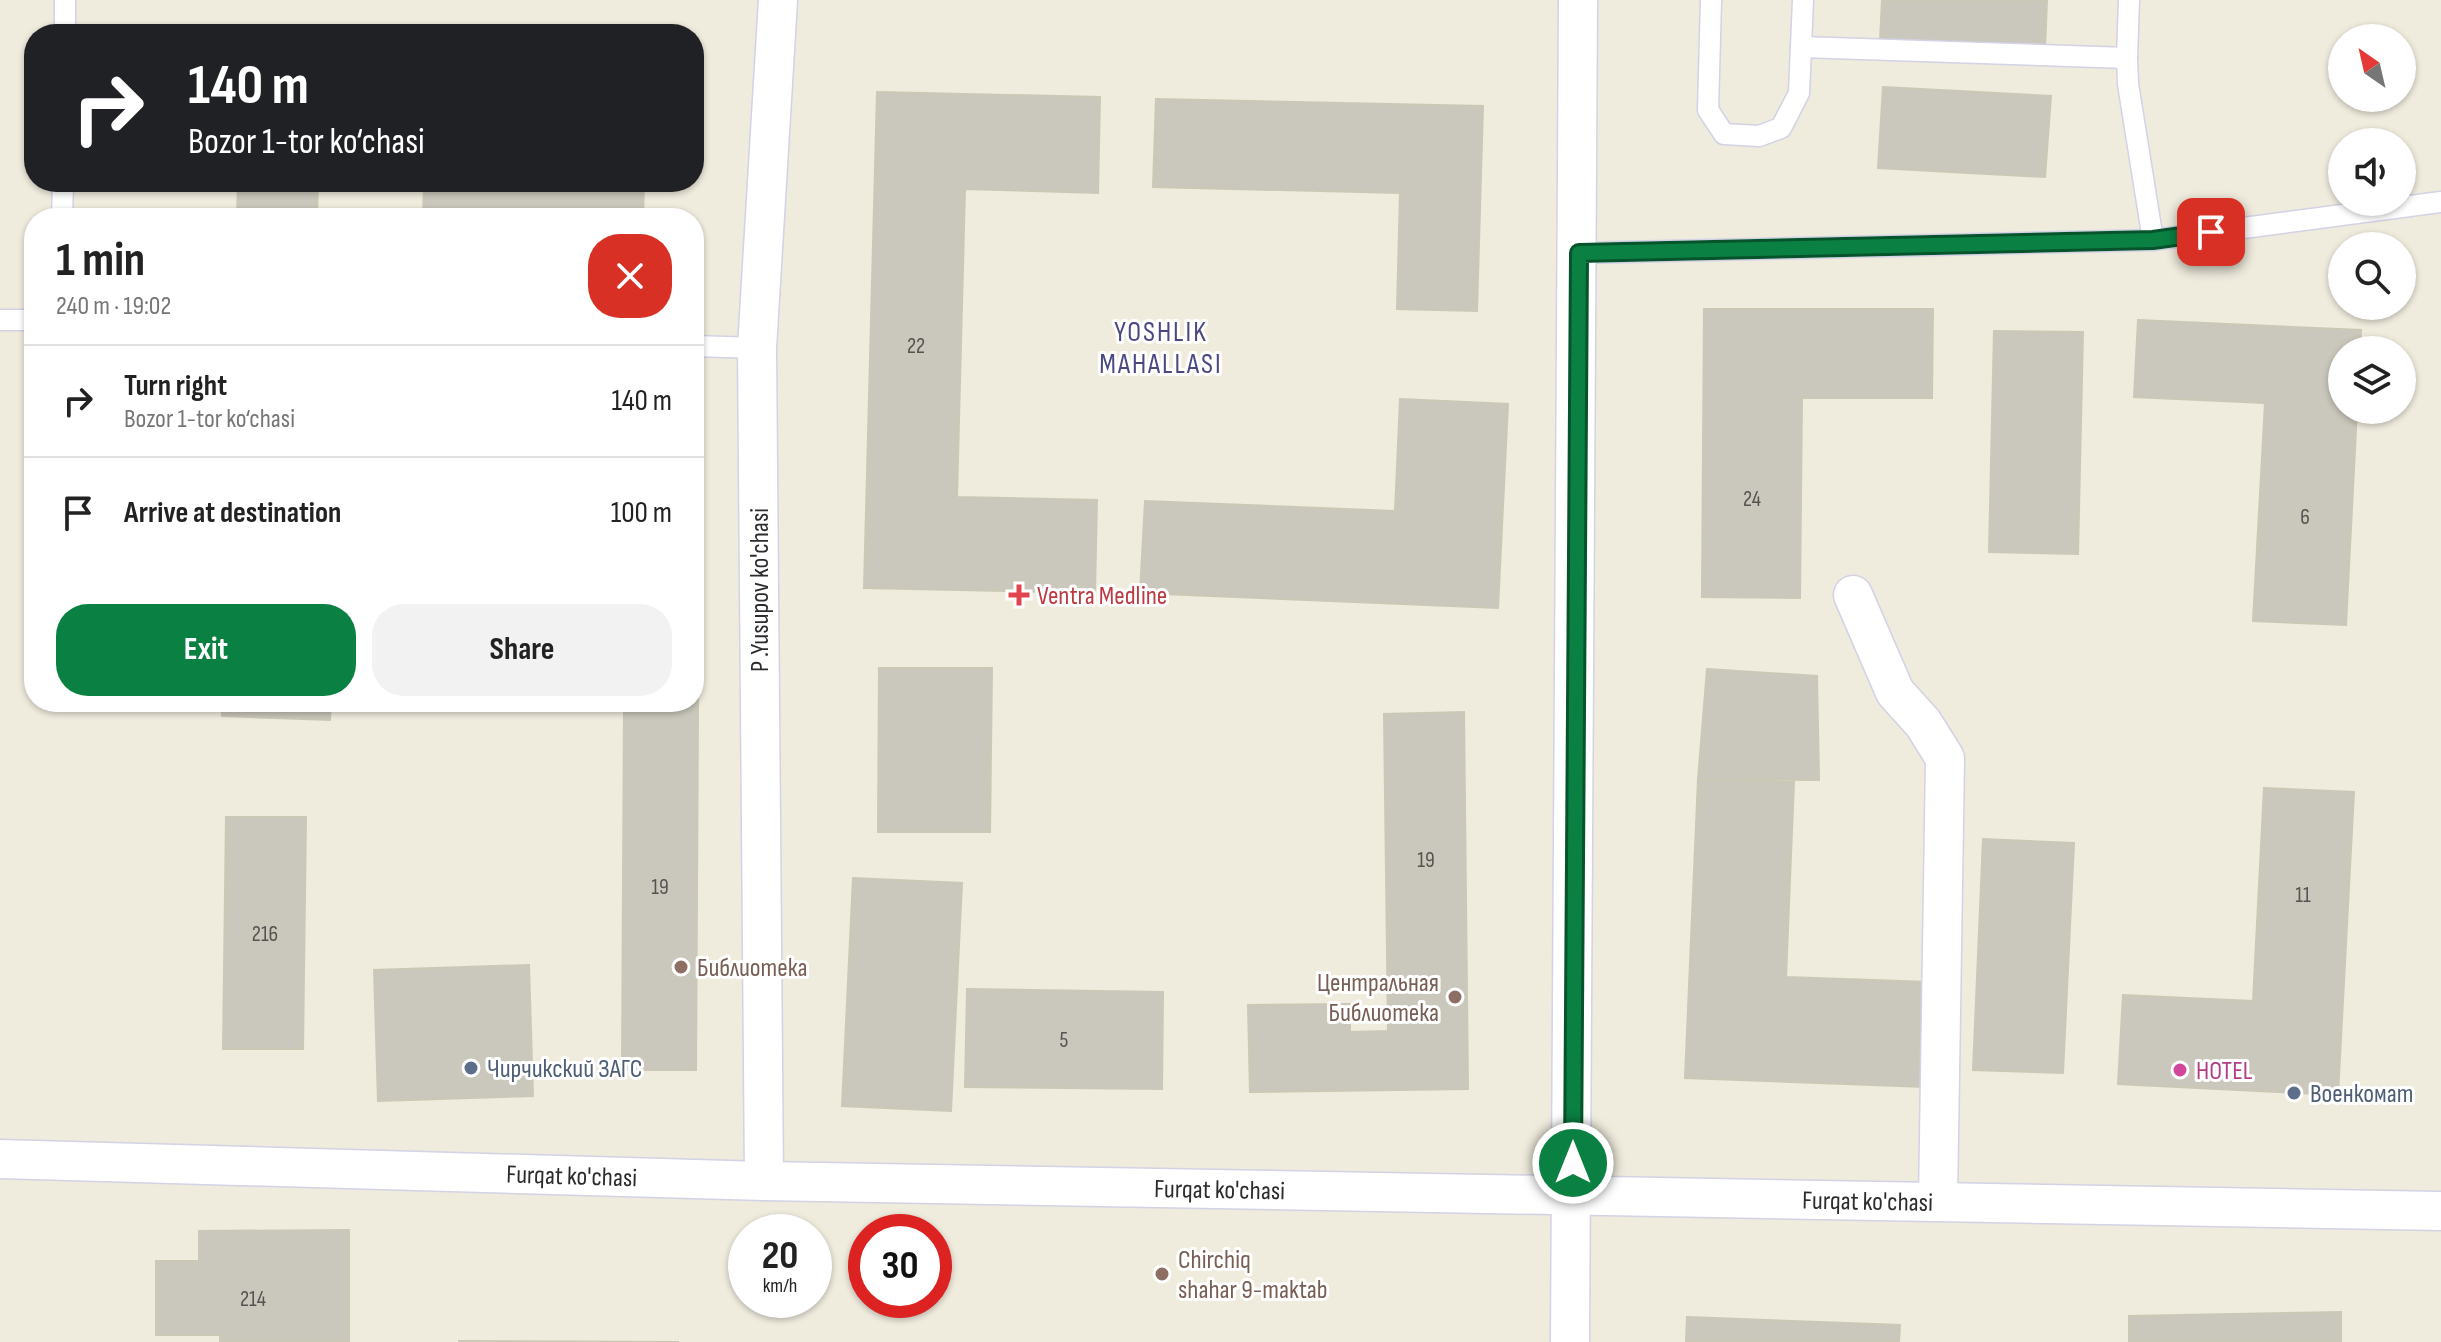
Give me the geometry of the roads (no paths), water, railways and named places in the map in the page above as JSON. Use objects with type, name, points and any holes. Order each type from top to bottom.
[{"type":"street","name":"P .Yusupov ko'chasi","points":[[764,1181],[757,348],[778,0]]},
{"type":"street","points":[[1570,1342],[1579,253],[1578,0]]},
{"type":"street","points":[[1853,595],[1895,692],[1923,723],[1945,758],[1938,1201]]},
{"type":"street","name":"Furqat ko'chasi","points":[[0,1159],[764,1181],[2441,1211]]},
{"type":"lane","points":[[65,0],[65,24]]},
{"type":"lane","points":[[1711,0],[1708,110],[1724,134],[1759,136],[1781,128],[1799,93],[1803,0]]},
{"type":"lane","points":[[2129,0],[2128,84],[2153,240]]},
{"type":"lane","points":[[1801,47],[2127,58]]},
{"type":"lane","points":[[1579,253],[2153,240],[2441,202]]},
{"type":"lane","points":[[0,320],[24,320]]},
{"type":"lane","points":[[704,346],[757,348]]},
{"type":"place","name":"Ventra Medline","points":[[1019,595]]},
{"type":"place","name":"Библиотека","points":[[681,967]]},
{"type":"place","name":"Центральная Библиотека","points":[[1455,997]]},
{"type":"place","name":"Чирчикский ЗАГС","points":[[471,1068]]},
{"type":"place","name":"HOTEL","points":[[2180,1070]]},
{"type":"place","name":"Военкомат","points":[[2294,1093]]},
{"type":"place","name":"Chirchiq shahar 9-maktab","points":[[1162,1274]]},
{"type":"district","name":"YOSHLIK MAHALLASI","points":[[1161,347]]}]
